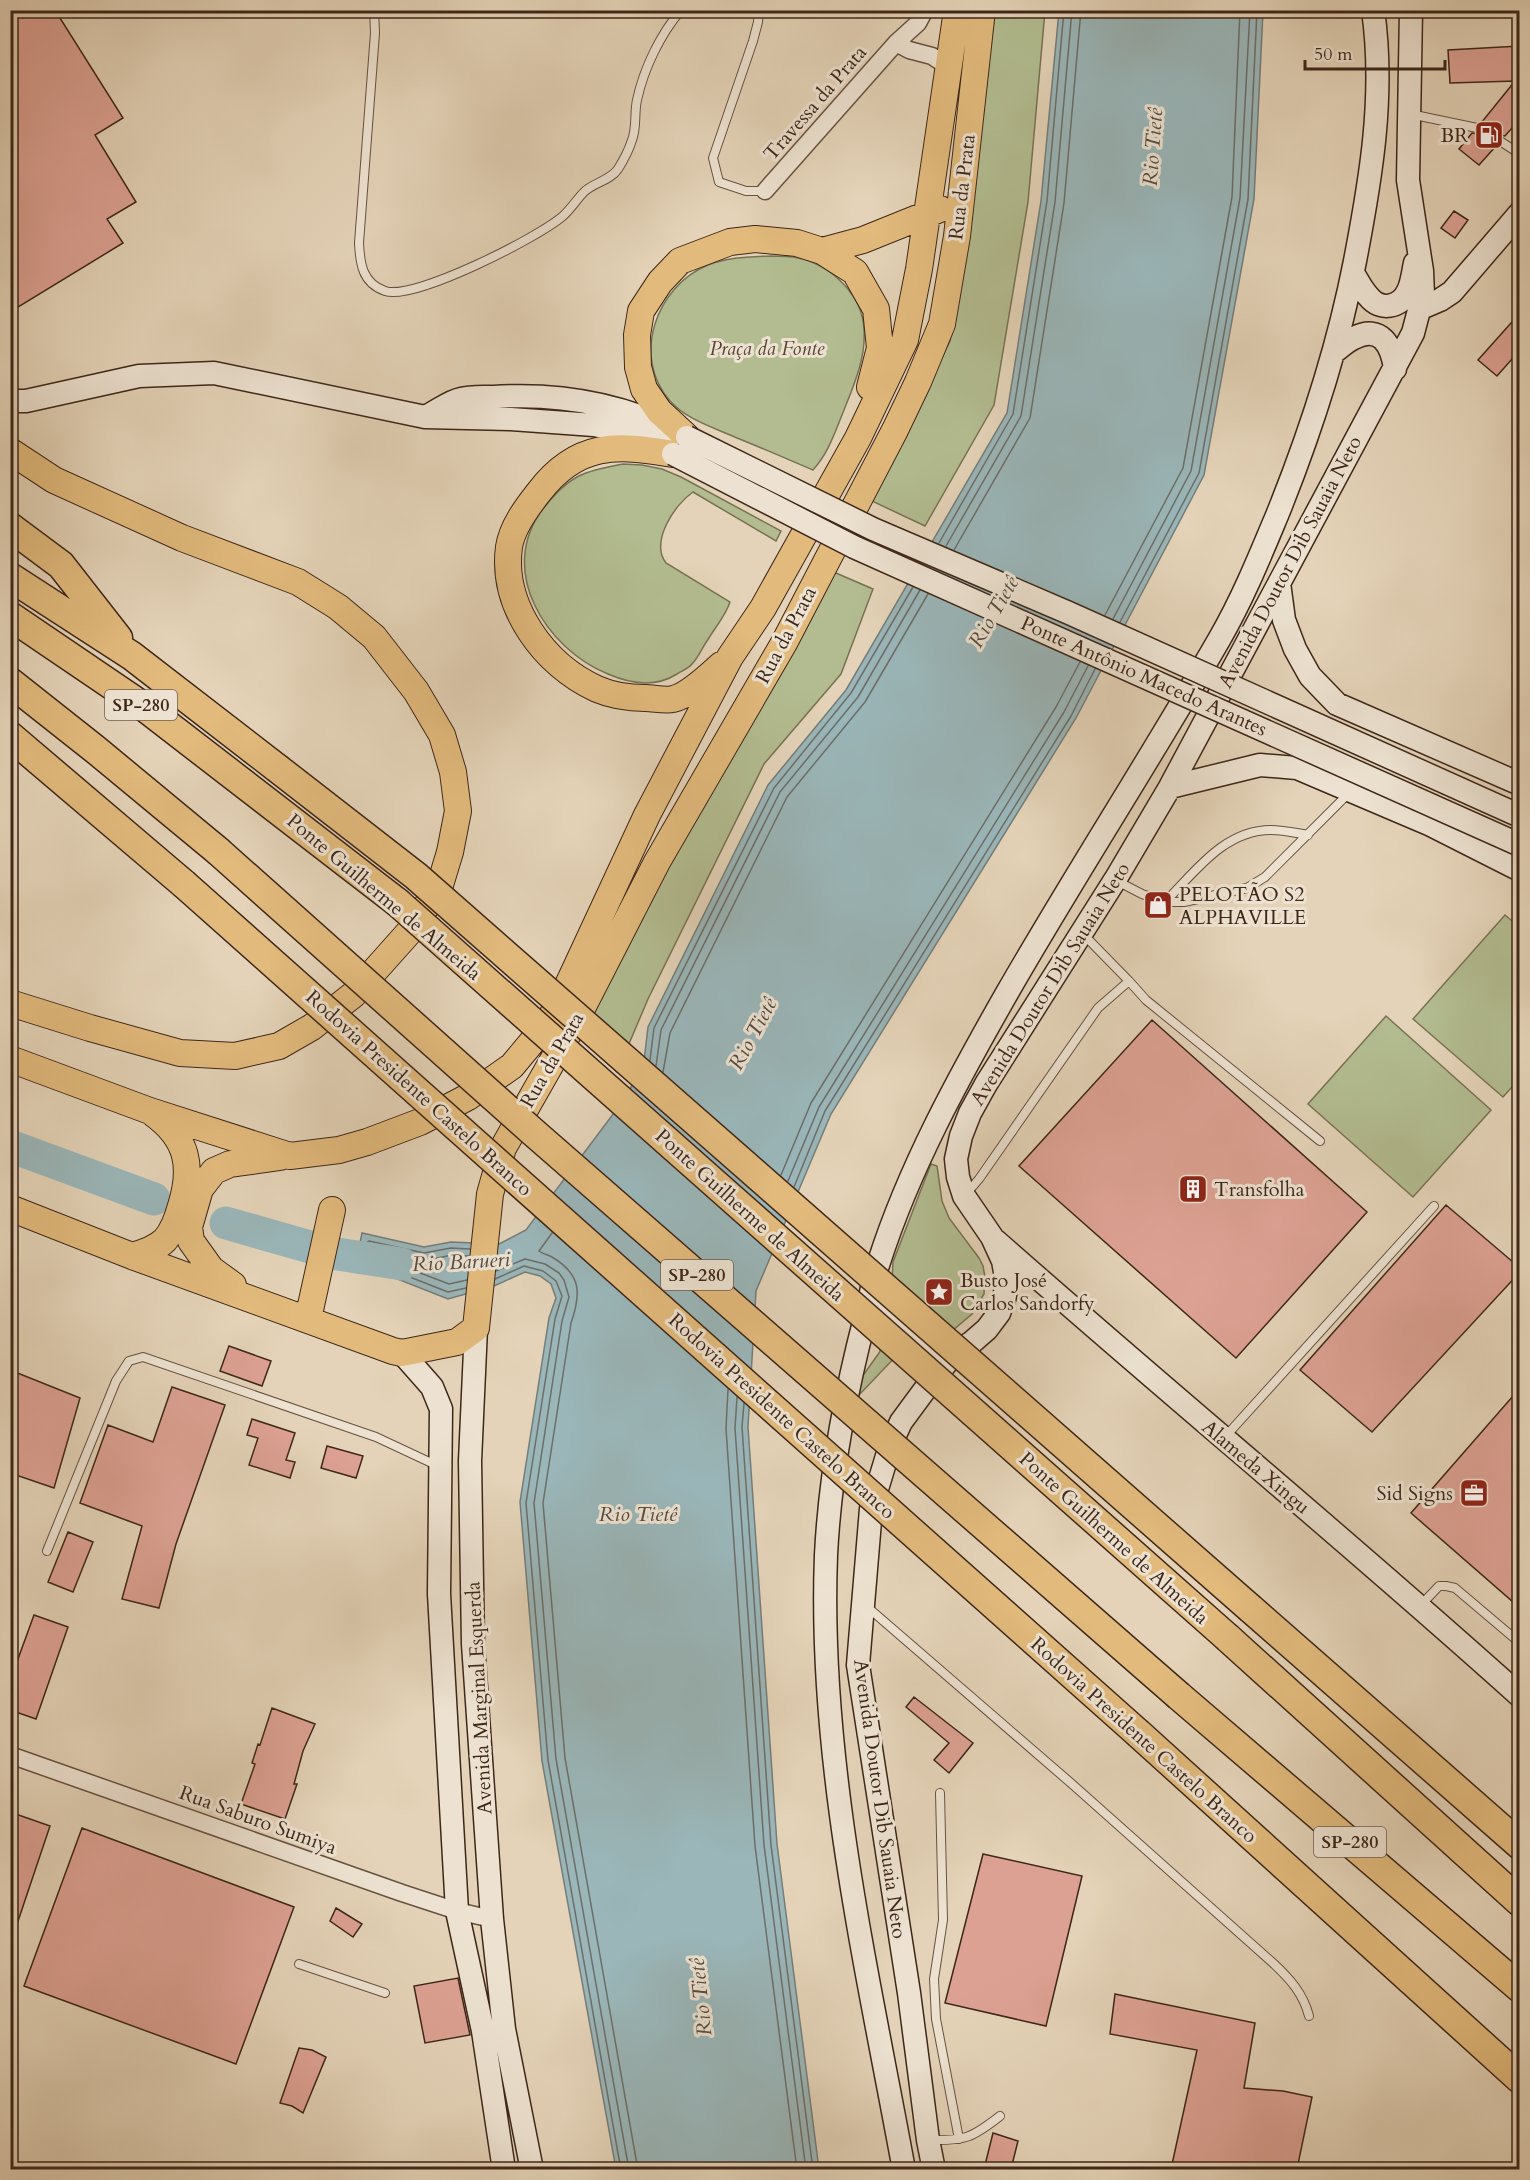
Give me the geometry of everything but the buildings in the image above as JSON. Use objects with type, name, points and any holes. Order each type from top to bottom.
[{"type":"highway","points":[[10,526],[61,565],[132,656]]},
{"type":"highway","points":[[10,577],[132,656],[416,876],[1520,1845]]},
{"type":"highway","name":"Ponte Guilherme de Almeida","points":[[10,616],[147,709],[397,902],[1228,1638],[1520,1902]]},
{"type":"highway","name":"SP-280","points":[[10,682],[218,851],[542,1139],[1179,1696],[1520,1988]]},
{"type":"highway","name":"Rodovia Presidente Castelo Branco","points":[[10,736],[184,884],[1139,1734],[1520,2079]]},
{"type":"main road","name":"Rua da Prata","points":[[252,1300],[211,1269],[191,1241],[189,1227],[200,1189],[214,1171],[246,1161],[339,1150],[388,1135],[420,1122],[468,1097],[512,1066],[547,1024],[561,1000],[647,815],[730,657],[763,608],[858,438],[905,340],[919,269],[957,10]]},
{"type":"main road","name":"Rua da Prata","points":[[487,1224],[490,1194],[503,1148],[577,1018],[657,862],[784,643],[918,382],[942,324],[957,236],[982,10]]},
{"type":"main road","name":"Avenida Doutor Dib Sauaia Neto","points":[[904,2169],[836,1779],[828,1688],[826,1554],[840,1425],[854,1359],[877,1267],[887,1239],[919,1160],[958,1080],[1064,895],[1222,635],[1255,569],[1306,438],[1334,352],[1353,273],[1369,189],[1379,90],[1373,10]]},
{"type":"main road","points":[[1353,273],[1369,298],[1378,305],[1387,307],[1396,304],[1403,299],[1408,290],[1419,249],[1408,180],[1411,10]]},
{"type":"main road","points":[[822,251],[863,240],[927,215],[961,198]]},
{"type":"main road","points":[[1419,309],[1452,292],[1520,213]]},
{"type":"main road","points":[[680,446],[644,388],[638,368],[637,335],[641,311],[660,282],[680,261],[730,242],[755,239],[797,243],[822,251],[855,272],[876,309],[880,348],[858,438]]},
{"type":"main road","name":"Avenida Doutor Dib Sauaia Neto","points":[[934,2169],[858,1665],[871,1509],[890,1446],[901,1422],[956,1351],[971,1343],[987,1329],[999,1313],[1005,1296],[1006,1277],[1003,1261],[992,1237],[964,1196],[958,1177],[956,1159],[970,1113],[986,1084],[1115,880],[1170,787],[1395,369],[1413,333],[1423,295],[1419,249]]},
{"type":"main road","points":[[1334,352],[1356,337],[1369,334],[1382,337],[1389,345],[1395,369]]},
{"type":"main road","points":[[10,401],[26,401],[139,376],[214,373],[425,417],[511,419],[594,425],[680,446]]},
{"type":"main road","points":[[680,446],[598,449],[569,462],[550,477],[530,502],[516,526],[509,545],[508,570],[515,601],[528,629],[542,647],[561,667],[599,690],[634,698],[673,699],[699,684],[730,657]]},
{"type":"main road","name":"Ponte Antônio Macedo Arantes","points":[[680,446],[1090,622],[1520,816]]},
{"type":"main road","name":"Ponte Antônio Macedo Arantes","points":[[680,446],[854,547],[1520,845]]},
{"type":"main road","points":[[10,451],[54,480],[182,538],[298,582],[338,607],[374,637],[416,691],[442,735],[453,772],[458,811],[450,852],[440,885],[411,930],[353,995],[312,1027],[279,1046],[235,1056],[180,1053],[10,1003]]},
{"type":"main road","points":[[1279,583],[1284,620],[1295,649],[1310,676],[1336,704],[1520,784]]},
{"type":"main road","points":[[1297,768],[1300,750],[1307,734],[1319,718],[1336,704]]},
{"type":"main road","points":[[1170,787],[1260,765],[1297,768],[1431,825],[1520,870]]},
{"type":"main road","points":[[10,1059],[150,1111],[290,1156]]},
{"type":"main road","points":[[132,1256],[148,1251],[166,1239],[178,1218],[188,1173],[183,1149],[170,1126],[150,1111]]},
{"type":"main road","points":[[10,1208],[132,1256],[382,1348],[402,1353],[456,1342],[477,1322]]},
{"type":"main road","points":[[308,1319],[332,1210]]},
{"type":"main road","name":"Avenida Marginal Esquerda","points":[[487,1224],[477,1322],[470,1461],[471,1590],[492,1920],[504,2029],[532,2169]]},
{"type":"main road","name":"Alameda Xingu","points":[[992,1237],[1223,1439],[1420,1606],[1520,1696]]},
{"type":"main road","points":[[872,1291],[891,1317],[915,1338],[928,1347],[956,1351]]},
{"type":"main road","name":"Avenida Marginal Esquerda","points":[[402,1353],[432,1387],[441,1409],[439,1594],[457,1911],[483,2031],[504,2169]]},
{"type":"street","name":"Travessa da Prata","points":[[765,191],[896,43],[918,22],[925,10]]},
{"type":"street","name":"Travessa da Prata","points":[[896,43],[909,50],[933,56],[950,68]]},
{"type":"street","name":"Rua Saburo Sumiya","points":[[10,1755],[457,1911],[492,1920]]},
{"type":"lane","points":[[374,10],[375,33],[359,243],[361,268],[372,283],[385,291],[405,292],[432,283],[511,248],[564,216],[586,190],[616,172],[633,139],[637,100],[649,66],[664,30],[681,10]]},
{"type":"lane","points":[[759,10],[753,41],[713,158],[719,182],[746,191],[765,191]]},
{"type":"lane","points":[[1409,114],[1477,128]]},
{"type":"lane","points":[[1500,141],[1520,154]]},
{"type":"lane","points":[[1115,880],[1142,894],[1165,902],[1184,902],[1247,888],[1265,877],[1352,790]]},
{"type":"lane","points":[[1165,902],[1220,846],[1243,836],[1270,830],[1308,835]]},
{"type":"lane","points":[[1082,932],[1146,1000],[1320,1141]]},
{"type":"lane","points":[[964,1196],[979,1179],[1098,1008],[1129,981]]},
{"type":"lane","points":[[1223,1439],[1434,1206]]},
{"type":"lane","points":[[47,1551],[116,1381],[129,1361],[143,1357],[376,1437],[439,1466]]},
{"type":"lane","points":[[1420,1606],[1439,1586],[1455,1588],[1520,1643]]},
{"type":"lane","points":[[862,1602],[1072,1784],[1273,1963],[1305,1999],[1309,2016]]},
{"type":"lane","points":[[940,1793],[942,1920],[934,1979],[936,2019],[960,2139]]},
{"type":"lane","points":[[299,1964],[385,1994]]},
{"type":"lane","points":[[928,2140],[960,2139],[975,2135],[1000,2116]]},
{"type":"green space","points":[[995,11],[1045,11],[1028,202],[994,405],[925,526],[872,501],[950,341]]},
{"type":"green space","name":"Praça da Fonte","points":[[770,256],[798,258],[822,267],[843,284],[851,294],[862,317],[863,350],[852,391],[831,442],[813,470],[711,427],[677,408],[658,383],[652,364],[651,344],[655,324],[663,306],[675,289],[690,275],[723,260]]},
{"type":"green space","points":[[623,464],[662,469],[681,477],[781,531],[776,541],[693,492],[679,506],[666,524],[663,535],[661,545],[666,563],[730,602],[723,617],[691,665],[669,678],[652,683],[634,682],[608,674],[585,662],[565,646],[548,627],[535,605],[527,581],[525,557],[530,533],[552,498],[577,477],[597,469]]},
{"type":"green space","points":[[822,567],[873,589],[841,674],[764,764],[648,999],[617,1072],[577,1035]]},
{"type":"green space","points":[[1505,915],[1519,927],[1520,1078],[1503,1097],[1413,1019]]},
{"type":"green space","points":[[1386,1016],[1491,1110],[1413,1197],[1308,1104]]},
{"type":"green space","points":[[931,1164],[937,1166],[942,1201],[949,1218],[983,1266],[984,1294],[972,1314],[952,1331],[920,1331],[860,1394],[854,1388],[879,1353],[900,1310],[892,1282],[893,1262]]},
{"type":"water","name":"Rio Tietê","points":[[1059,11],[1263,11],[1254,199],[1204,475],[1076,718],[831,1114],[756,1291],[748,1427],[777,1844],[819,2169],[616,2169],[542,1761],[520,1502],[549,1318],[556,1298],[551,1284],[540,1276],[525,1272],[494,1286],[448,1299],[390,1276],[354,1272],[362,1233],[424,1247],[451,1242],[499,1244],[526,1230],[626,1097],[644,1061],[648,1027],[768,785],[846,690],[1007,413],[1041,201]]},
{"type":"waterway","name":"Rio Barueri","points":[[10,1146],[154,1199]]},
{"type":"waterway","name":"Rio Barueri","points":[[226,1223],[331,1253],[402,1264]]},
{"type":"place","name":"BR","points":[[1489,135]]},
{"type":"place","name":"PELOTÃO S2 ALPHAVILLE","points":[[1158,905]]},
{"type":"place","name":"Transfolha","points":[[1193,1189]]},
{"type":"place","name":"Busto José Carlos Sandorfy","points":[[939,1292]]},
{"type":"place","name":"Sid Signs","points":[[1474,1493]]}]
